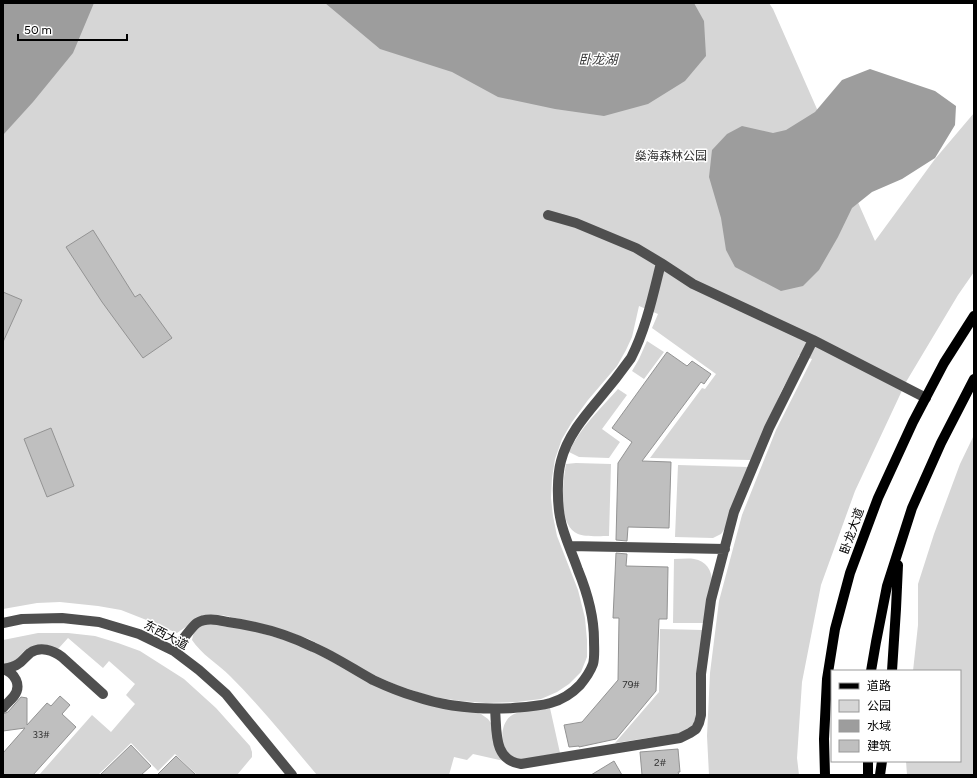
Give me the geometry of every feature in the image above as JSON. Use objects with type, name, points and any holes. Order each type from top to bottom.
[{"type":"main road","name":"卧龙大道","points":[[825,775],[824,739],[827,679],[835,629],[850,573],[878,498],[913,422],[944,363],[974,316]]},
{"type":"main road","points":[[871,670],[888,586],[912,508],[941,444],[974,379]]},
{"type":"main road","points":[[892,670],[898,552]]},
{"type":"main road","points":[[868,762],[868,775]]},
{"type":"main road","points":[[880,775],[882,762]]},
{"type":"street","points":[[548,215],[576,223],[636,248],[662,263],[692,284],[813,340],[926,398]]},
{"type":"street","points":[[174,651],[197,623],[209,619],[244,624],[264,629],[312,646],[375,681],[397,690],[416,697],[456,706],[483,709],[535,707],[554,702],[568,695],[589,673],[593,664],[594,655],[593,626],[586,594],[580,572],[569,546],[559,515],[558,476],[561,460],[567,443],[586,415],[631,358],[641,334],[662,263]]},
{"type":"street","points":[[495,709],[498,743],[501,751],[508,759],[521,764],[680,738],[696,729],[701,715],[701,674],[711,600],[734,512],[769,428],[813,340]]},
{"type":"street","points":[[569,546],[725,549]]},
{"type":"street","name":"东西大道","points":[[3,623],[22,619],[62,618],[99,622],[139,634],[174,651],[199,670],[226,694],[292,775]]},
{"type":"street","points":[[3,669],[14,667],[30,653],[37,650],[51,651],[62,657],[103,694]]},
{"type":"street","points":[[3,669],[7,670],[17,680],[15,695],[3,708]]},
{"type":"green space","name":"燊海森林公园","points":[[3,3],[769,3],[773,9],[875,241],[935,159],[974,113],[974,272],[958,295],[906,382],[855,491],[821,585],[802,682],[797,758],[799,775],[709,775],[707,736],[710,673],[719,601],[742,515],[776,430],[812,359],[799,355],[751,460],[650,458],[702,388],[705,389],[716,374],[652,328],[658,314],[639,306],[632,337],[626,350],[617,366],[588,400],[572,422],[562,439],[555,459],[551,498],[553,516],[557,536],[578,590],[585,618],[587,640],[587,657],[581,672],[569,684],[557,692],[541,699],[517,702],[486,703],[433,697],[399,686],[367,672],[309,639],[271,626],[222,615],[203,615],[177,633],[121,610],[98,606],[60,602],[37,603],[3,609]]},
{"type":"green space","points":[[647,341],[664,352],[644,379],[632,371]]},
{"type":"green space","points":[[618,389],[627,395],[602,429],[620,442],[609,458],[579,457],[569,452],[579,435],[597,411]]},
{"type":"green space","points":[[974,435],[974,775],[907,775],[906,762],[961,762],[961,670],[913,670],[918,625],[918,584],[934,534],[960,464]]},
{"type":"green space","points":[[566,464],[611,464],[609,536],[578,534],[571,529],[567,522],[563,502]]},
{"type":"green space","points":[[678,465],[748,467],[726,527],[721,534],[713,538],[675,537]]},
{"type":"green space","points":[[674,559],[694,559],[702,562],[708,567],[712,582],[704,623],[673,623]]},
{"type":"green space","points":[[205,624],[243,628],[288,641],[308,649],[340,666],[481,714],[491,723],[504,761],[473,754],[467,760],[454,757],[449,775],[317,775],[275,725],[241,688],[192,640],[197,629]]},
{"type":"green space","points":[[660,629],[703,630],[696,679],[696,714],[694,723],[689,729],[680,733],[615,743],[659,692]]},
{"type":"green space","points":[[38,633],[68,633],[95,636],[140,651],[184,679],[216,708],[250,746],[252,757],[237,775],[197,775],[175,754],[158,771],[131,743],[98,775],[39,775],[92,715],[111,732],[135,704],[126,695],[135,684],[109,661],[103,668],[68,638],[58,649],[32,648],[24,651],[12,663],[3,665],[3,640]]},
{"type":"green space","points":[[550,708],[560,753],[521,759],[511,756],[504,745],[502,738],[505,724],[509,718],[514,714],[522,712]]},
{"type":"water","points":[[3,3],[94,3],[73,53],[33,102],[3,135]]},
{"type":"water","name":"卧龙湖","points":[[325,3],[694,3],[704,21],[706,56],[685,81],[648,104],[604,116],[555,109],[498,97],[452,72],[380,49]]},
{"type":"water","points":[[870,69],[935,91],[956,106],[955,125],[935,158],[902,179],[872,192],[852,208],[838,237],[819,270],[803,286],[781,291],[735,267],[726,250],[721,218],[709,177],[712,150],[727,134],[742,126],[773,133],[786,130],[815,112],[842,80]]},
{"type":"building","points":[[93,230],[135,297],[140,294],[172,338],[143,358],[102,302],[66,247]]},
{"type":"building","points":[[3,292],[22,300],[3,342]]},
{"type":"building","points":[[667,352],[687,366],[692,361],[711,374],[704,384],[701,382],[642,461],[671,462],[669,528],[628,527],[627,541],[616,540],[618,463],[632,442],[612,428]]},
{"type":"building","points":[[51,428],[74,486],[47,497],[24,439]]},
{"type":"building","points":[[616,553],[627,554],[626,566],[668,567],[667,619],[659,619],[656,691],[616,739],[579,747],[569,747],[564,725],[582,722],[618,680],[619,618],[613,618]]},
{"type":"building","points":[[60,696],[70,705],[62,714],[76,727],[33,775],[3,775],[3,753],[25,728],[3,731],[3,714],[8,712],[21,697],[27,698],[27,725],[47,703],[51,706]]},
{"type":"building","points":[[131,745],[151,766],[141,775],[100,775]]},
{"type":"building","points":[[678,749],[679,775],[642,775],[640,752]]},
{"type":"building","points":[[176,756],[196,775],[157,775]]},
{"type":"building","points":[[614,761],[622,775],[591,775]]}]
